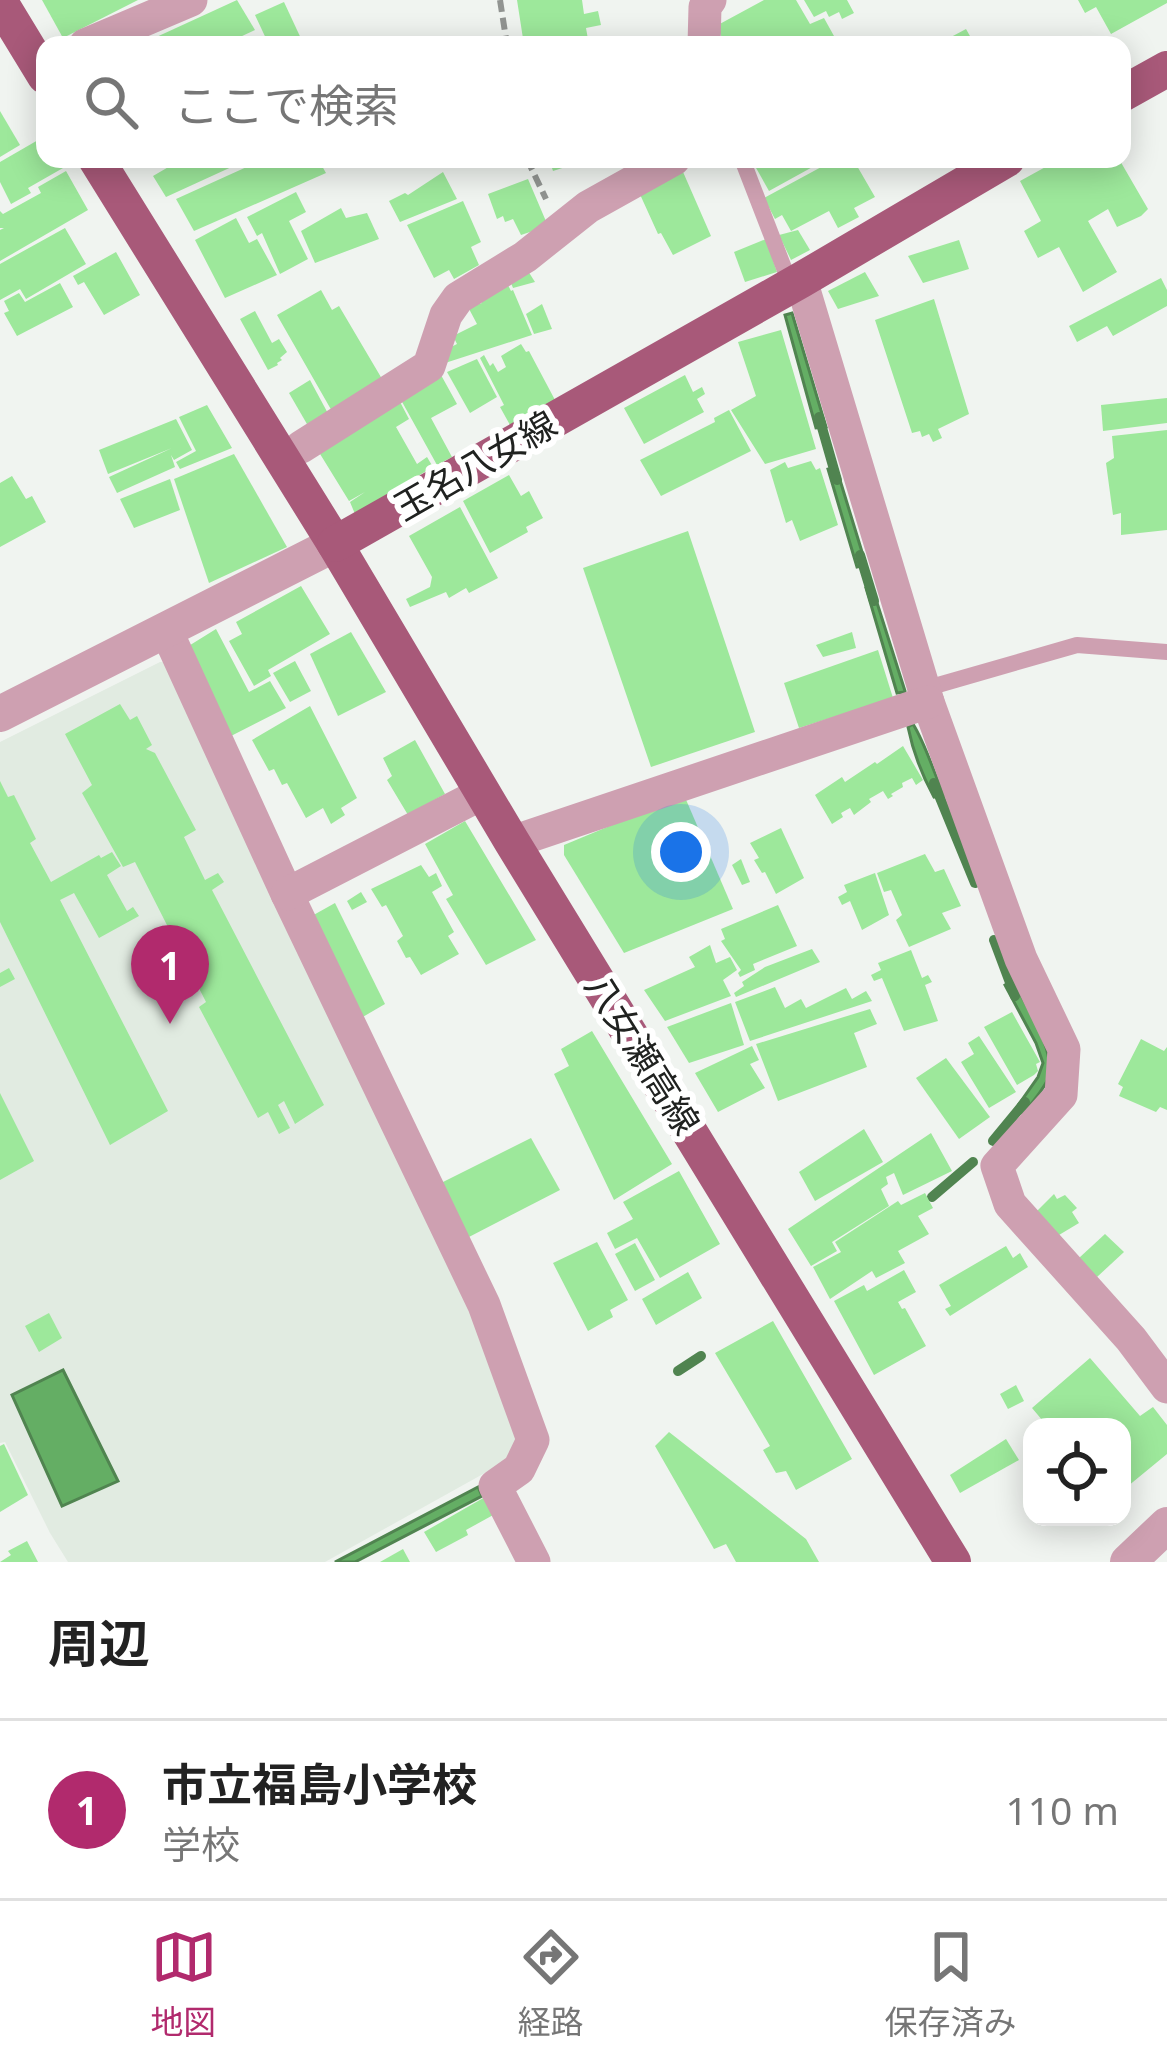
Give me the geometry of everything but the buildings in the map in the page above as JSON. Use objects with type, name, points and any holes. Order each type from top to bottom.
[{"type":"main road","points":[[0,2],[36,57]]},
{"type":"main road","points":[[1131,89],[1167,69]]},
{"type":"main road","points":[[103,168],[335,544]]},
{"type":"main road","name":"玉名八女線","points":[[335,544],[992,168]]},
{"type":"main road","name":"八女瀬高線","points":[[335,544],[953,1562]]},
{"type":"street","points":[[106,36],[191,0]]},
{"type":"street","points":[[704,36],[705,7],[710,0]]},
{"type":"street","points":[[301,447],[429,366],[446,315],[458,298],[525,257],[588,207],[658,168]]},
{"type":"street","points":[[796,283],[926,695],[1021,959],[1064,1049],[1060,1095],[997,1166],[1010,1204],[1167,1387]]},
{"type":"street","points":[[0,714],[335,544]]},
{"type":"street","points":[[166,632],[484,1305],[532,1440],[519,1469],[495,1486],[534,1562]]},
{"type":"street","points":[[512,842],[926,695]]},
{"type":"street","points":[[287,894],[483,793]]},
{"type":"street","points":[[1128,1562],[1167,1525]]},
{"type":"lane","points":[[746,168],[796,283]]},
{"type":"lane","points":[[926,695],[1077,645],[1167,652]]},
{"type":"path","points":[[500,0],[506,36]]},
{"type":"path","points":[[530,168],[561,229]]},
{"type":"shaded area","points":[[792,313],[826,427],[816,428],[785,315]]},
{"type":"shaded area","points":[[836,467],[866,565],[857,567],[828,469]]},
{"type":"shaded area","points":[[872,587],[905,692],[897,693],[866,588]]},
{"type":"shaded area","points":[[160,662],[170,662],[474,1306],[522,1434],[510,1459],[325,1562],[68,1562],[5,1442],[0,1443],[0,742]]},
{"type":"shaded area","points":[[913,724],[944,795],[934,797],[922,772],[908,727]]},
{"type":"shaded area","points":[[1013,980],[1039,1030],[1050,1070],[1023,1114],[1017,1107],[1043,1063],[1005,985]]},
{"type":"shaded area","points":[[63,1370],[118,1481],[62,1506],[12,1395]]},
{"type":"shaded area","points":[[478,1487],[482,1496],[355,1562],[335,1562]]},
{"type":"waterway","points":[[819,417],[837,480]]},
{"type":"waterway","points":[[860,555],[874,601]]},
{"type":"waterway","points":[[934,783],[975,883]]},
{"type":"waterway","points":[[994,940],[1015,996]]},
{"type":"waterway","points":[[993,1141],[1025,1102]]},
{"type":"waterway","points":[[932,1197],[973,1162]]},
{"type":"waterway","points":[[678,1371],[701,1356]]},
{"type":"place","name":"市立福島小学校","points":[[170,1024]]}]
